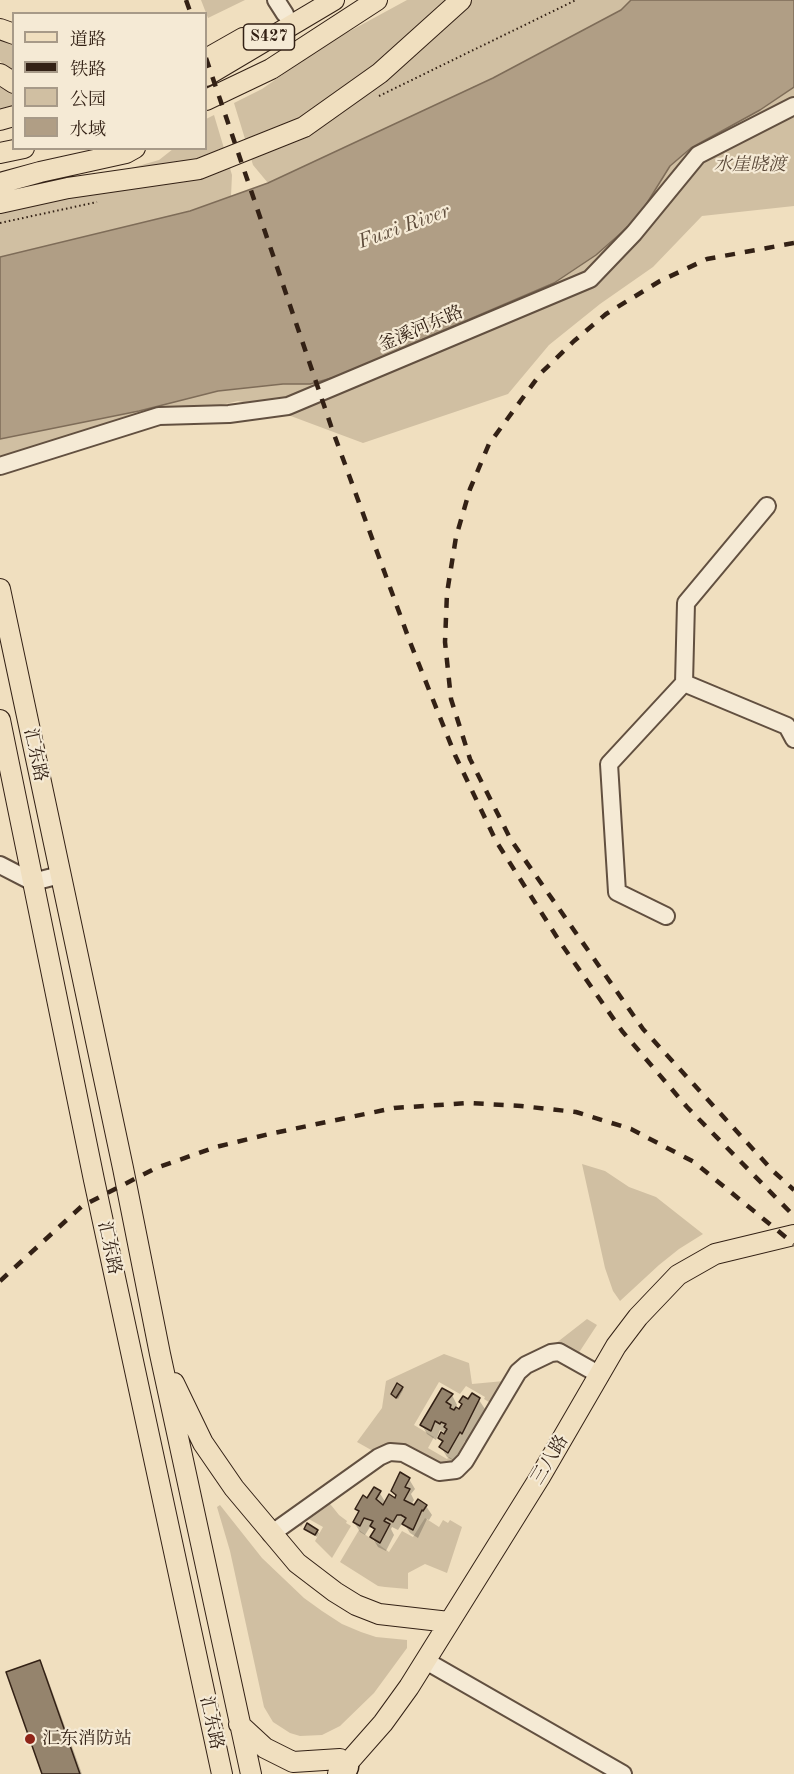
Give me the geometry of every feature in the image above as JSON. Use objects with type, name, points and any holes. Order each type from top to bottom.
[{"type":"main road","name":"S427","points":[[207,58],[281,7],[310,0]]},
{"type":"main road","name":"S427","points":[[207,75],[334,0]]},
{"type":"main road","points":[[207,100],[271,69],[377,0]]},
{"type":"main road","points":[[0,203],[68,188],[199,169],[304,127],[380,74],[461,0]]},
{"type":"main road","points":[[0,183],[131,150]]},
{"type":"main road","name":"汇东路","points":[[0,589],[123,1168],[160,1354]]},
{"type":"main road","name":"汇东路","points":[[0,720],[97,1191],[222,1774]]},
{"type":"main road","name":"三八路","points":[[310,1774],[345,1765],[383,1723],[426,1661],[540,1477],[616,1346],[638,1317],[678,1275],[715,1254],[794,1235]]},
{"type":"main road","points":[[160,1354],[203,1443],[234,1488],[297,1563],[334,1592],[356,1605],[380,1614],[449,1622]]},
{"type":"main road","points":[[160,1354],[251,1774]]},
{"type":"main road","points":[[239,1724],[266,1748],[293,1762],[345,1765]]},
{"type":"main road","points":[[208,1774],[214,1735]]},
{"type":"street","name":"釜溪河东路","points":[[0,465],[159,416],[230,414],[288,406],[590,279],[634,233],[698,155],[794,106]]},
{"type":"street","points":[[666,916],[617,892],[609,764],[684,683],[686,603],[766,506]]},
{"type":"street","points":[[684,683],[792,729]]},
{"type":"street","points":[[0,866],[33,882],[60,874]]},
{"type":"street","points":[[271,1534],[390,1452],[404,1453],[439,1472],[456,1470],[465,1461],[518,1372],[529,1363],[551,1353],[559,1352],[600,1375]]},
{"type":"street","points":[[426,1661],[623,1774]]},
{"type":"green space","points":[[201,0],[245,0],[208,18]]},
{"type":"green space","points":[[407,0],[631,0],[621,10],[493,78],[268,183],[253,165],[234,103],[262,89],[328,43]]},
{"type":"green space","points":[[0,40],[12,45],[12,73],[0,61]]},
{"type":"green space","points":[[0,84],[12,92],[12,109],[0,112]]},
{"type":"green space","name":"水崖晓渡","points":[[794,87],[794,206],[702,216],[653,267],[600,304],[549,345],[508,394],[363,443],[264,406],[238,401],[0,458],[0,439],[24,433],[139,411],[218,391],[283,384],[310,384],[363,368],[400,349],[554,283],[616,239],[637,219],[670,166],[691,148],[760,110]]},
{"type":"green space","points":[[214,115],[232,175],[231,196],[190,211],[0,257],[0,206],[159,160],[172,150],[207,150],[207,118]]},
{"type":"green space","points":[[582,1164],[605,1171],[629,1187],[656,1197],[703,1234],[659,1265],[620,1301],[613,1291],[605,1268]]},
{"type":"green space","points":[[587,1319],[597,1325],[578,1354],[551,1347]]},
{"type":"green space","points":[[444,1354],[469,1363],[472,1384],[504,1381],[492,1404],[466,1386],[460,1394],[439,1382],[414,1425],[434,1437],[428,1448],[457,1462],[445,1467],[402,1445],[388,1444],[373,1451],[357,1442],[382,1408],[386,1381]]},
{"type":"green space","points":[[327,1500],[351,1526],[332,1558],[315,1541],[323,1527],[307,1518],[301,1527],[296,1522]]},
{"type":"green space","points":[[220,1505],[262,1558],[304,1598],[322,1611],[342,1624],[361,1632],[376,1637],[407,1640],[407,1648],[374,1693],[340,1726],[322,1735],[300,1736],[290,1733],[273,1722],[264,1707],[230,1551],[217,1507]]},
{"type":"green space","points":[[425,1518],[439,1527],[443,1520],[448,1523],[450,1520],[462,1527],[447,1573],[425,1564],[408,1573],[408,1589],[385,1587],[378,1586],[340,1562],[359,1530],[389,1552],[402,1531],[413,1537]]},
{"type":"water","name":"Fuxi River","points":[[631,0],[794,0],[794,87],[760,110],[691,148],[670,166],[637,219],[596,255],[554,283],[400,349],[363,368],[339,376],[310,384],[283,384],[218,391],[139,411],[0,439],[0,257],[190,211],[268,183],[493,78],[621,10]]},
{"type":"building","points":[[397,1383],[403,1387],[396,1398],[391,1394]]},
{"type":"building","points":[[442,1388],[453,1394],[446,1402],[454,1410],[456,1407],[459,1409],[462,1404],[459,1402],[463,1396],[468,1399],[472,1393],[480,1398],[462,1434],[460,1432],[448,1453],[439,1447],[443,1441],[438,1438],[441,1432],[444,1434],[447,1429],[444,1427],[446,1424],[435,1421],[431,1431],[420,1425]]},
{"type":"building","points":[[400,1472],[410,1478],[405,1487],[410,1489],[404,1500],[414,1505],[418,1499],[427,1505],[422,1510],[413,1530],[402,1524],[406,1518],[401,1515],[397,1515],[393,1522],[386,1518],[384,1521],[390,1524],[380,1543],[370,1537],[375,1529],[370,1526],[373,1521],[364,1518],[360,1526],[353,1522],[359,1511],[355,1509],[363,1495],[367,1498],[374,1487],[381,1491],[376,1499],[383,1505],[389,1494],[395,1498],[396,1495],[391,1491]]},
{"type":"building","points":[[307,1523],[318,1530],[315,1535],[304,1529]]},
{"type":"building","points":[[40,1660],[80,1774],[42,1774],[6,1672]]},
{"type":"railway","points":[[186,0],[190,12]]},
{"type":"railway","points":[[207,61],[331,426],[410,642],[455,755],[496,841],[560,942],[622,1031],[687,1107],[794,1216]]},
{"type":"railway","points":[[794,243],[707,259],[660,281],[606,314],[541,373],[489,444],[470,489],[456,537],[447,593],[445,642],[451,699],[470,759],[511,840],[643,1029],[773,1171],[794,1190]]},
{"type":"railway","points":[[0,1281],[82,1206],[156,1168],[216,1147],[394,1108],[469,1103],[576,1112],[631,1129],[694,1162],[794,1244]]},
{"type":"place","name":"汇东消防站","points":[[30,1739]]}]
